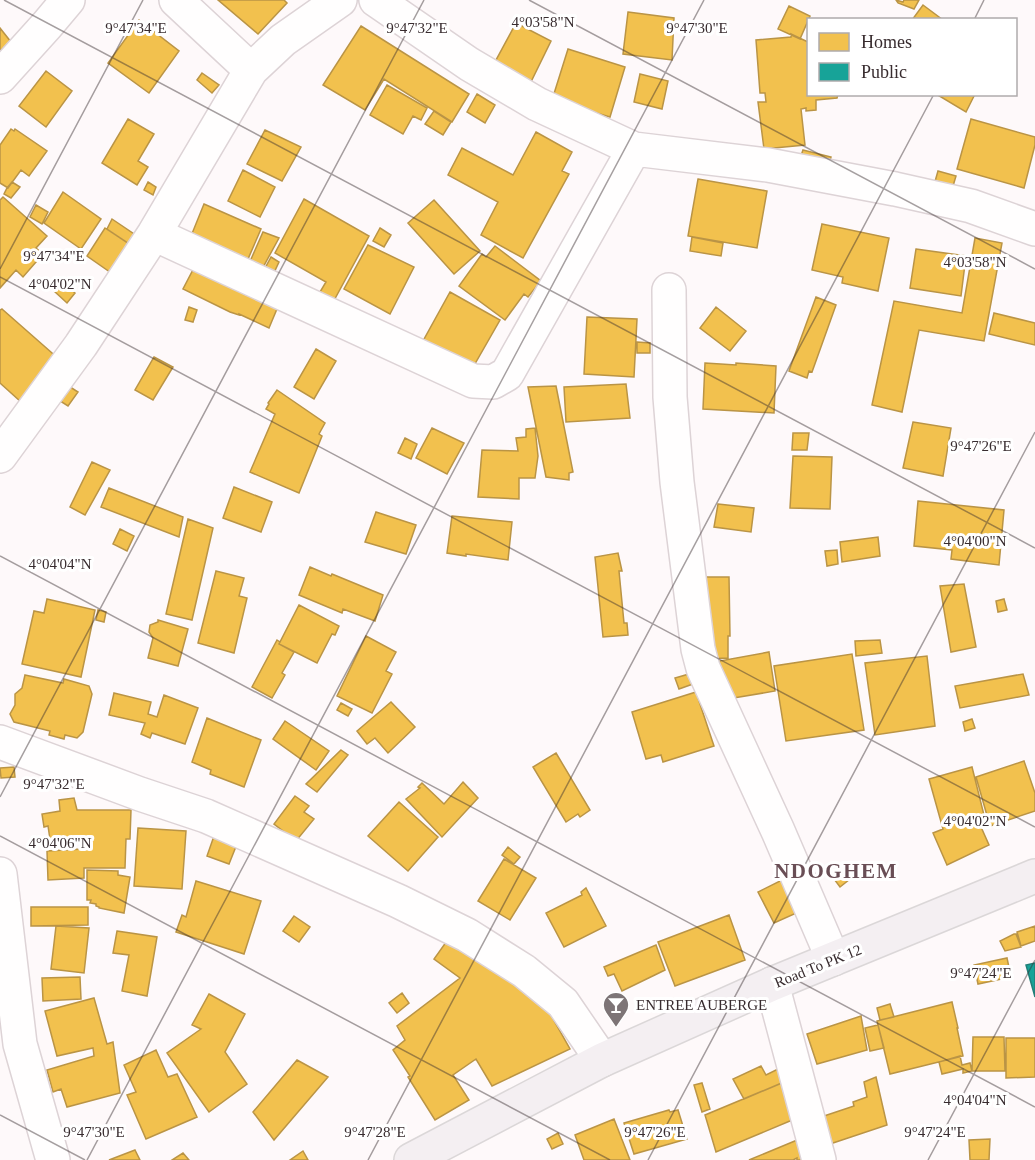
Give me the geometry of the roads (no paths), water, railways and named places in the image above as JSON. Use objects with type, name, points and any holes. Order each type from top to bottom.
[{"type":"main road","name":"Road To PK 12","points":[[411,1160],[602,1060],[772,984],[1035,876]]},
{"type":"street","points":[[0,77],[68,0]]},
{"type":"street","points":[[176,0],[251,70]]},
{"type":"street","points":[[0,456],[81,345],[154,234],[251,70],[283,40],[340,0]]},
{"type":"street","points":[[376,0],[469,64],[537,104],[634,149],[768,165],[895,189],[971,206],[1035,229]]},
{"type":"street","points":[[154,234],[473,381],[493,382],[507,375],[634,149]]},
{"type":"street","points":[[669,290],[670,397],[677,482],[698,649],[704,668],[833,959]]},
{"type":"street","points":[[0,742],[206,816],[398,901],[467,935],[524,971],[563,1003],[602,1060]]},
{"type":"street","points":[[0,874],[10,1046],[53,1160]]},
{"type":"street","points":[[772,984],[819,1160]]},
{"type":"place","name":"ENTREE AUBERGE","points":[[616,1028]]},
{"type":"district","name":"NDOGHEM","points":[[836,871]]}]
